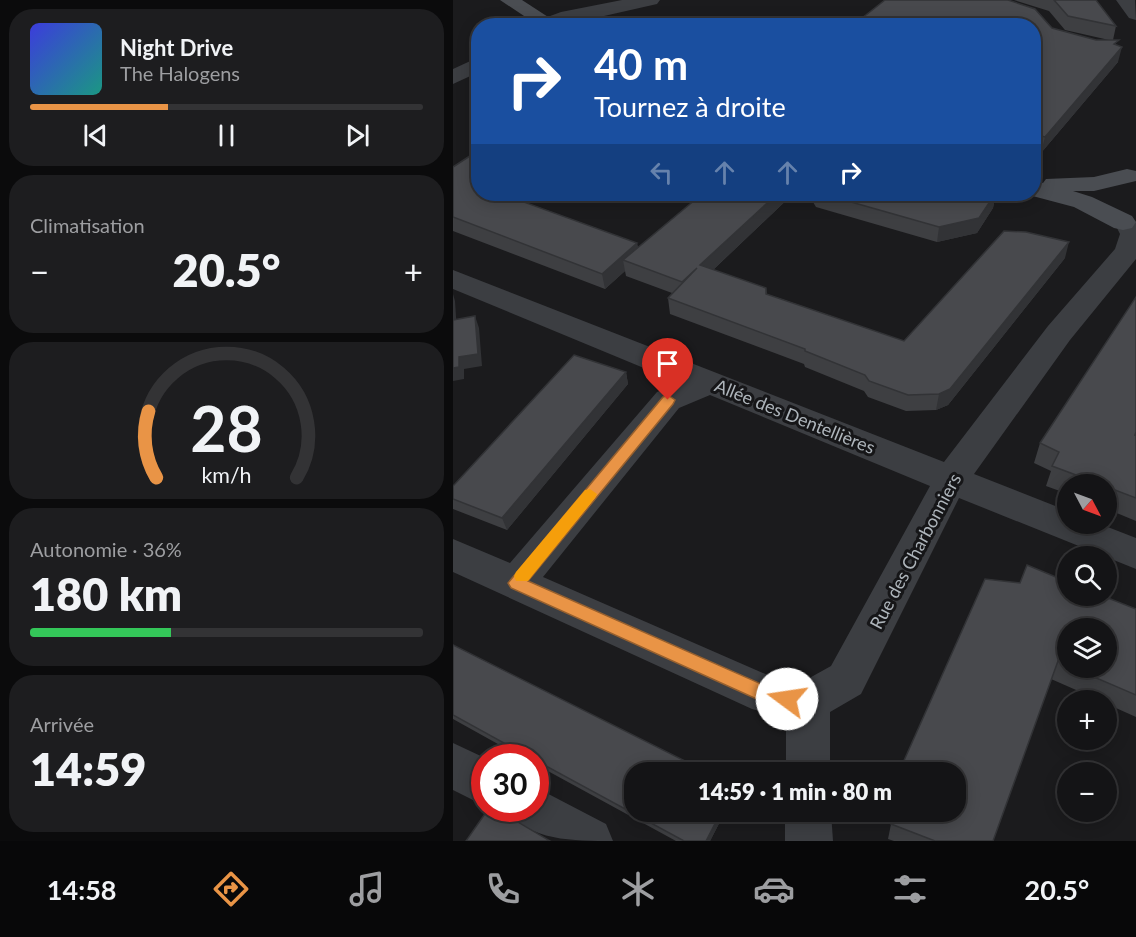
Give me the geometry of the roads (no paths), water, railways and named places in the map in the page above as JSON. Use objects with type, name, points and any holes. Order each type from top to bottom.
[{"type":"main road","points":[[509,0],[543,18]]},
{"type":"main road","points":[[528,0],[548,18]]},
{"type":"main road","points":[[1041,182],[1093,184],[1132,174]]},
{"type":"main road","points":[[1129,228],[1114,206],[1114,194],[1118,184],[1132,174]]},
{"type":"main road","points":[[1041,190],[1092,205],[1129,228]]},
{"type":"street","points":[[578,18],[651,0]]},
{"type":"street","points":[[1125,0],[1136,14]]},
{"type":"street","points":[[453,78],[471,68]]},
{"type":"street","name":"Rue des Charbonniers","points":[[808,702],[846,680],[951,479],[1085,299],[1106,279],[1128,251],[1133,234],[1129,228]]},
{"type":"street","name":"Rue des Charbonniers","points":[[1106,279],[1136,268]]},
{"type":"street","name":"Allée des Dentellières","points":[[453,279],[1136,554]]},
{"type":"street","points":[[516,583],[668,400],[711,382]]},
{"type":"street","points":[[453,555],[767,695],[808,702],[808,762]]},
{"type":"street","points":[[453,765],[471,775]]},
{"type":"street","points":[[549,818],[589,841]]},
{"type":"street","points":[[808,822],[809,841]]}]
